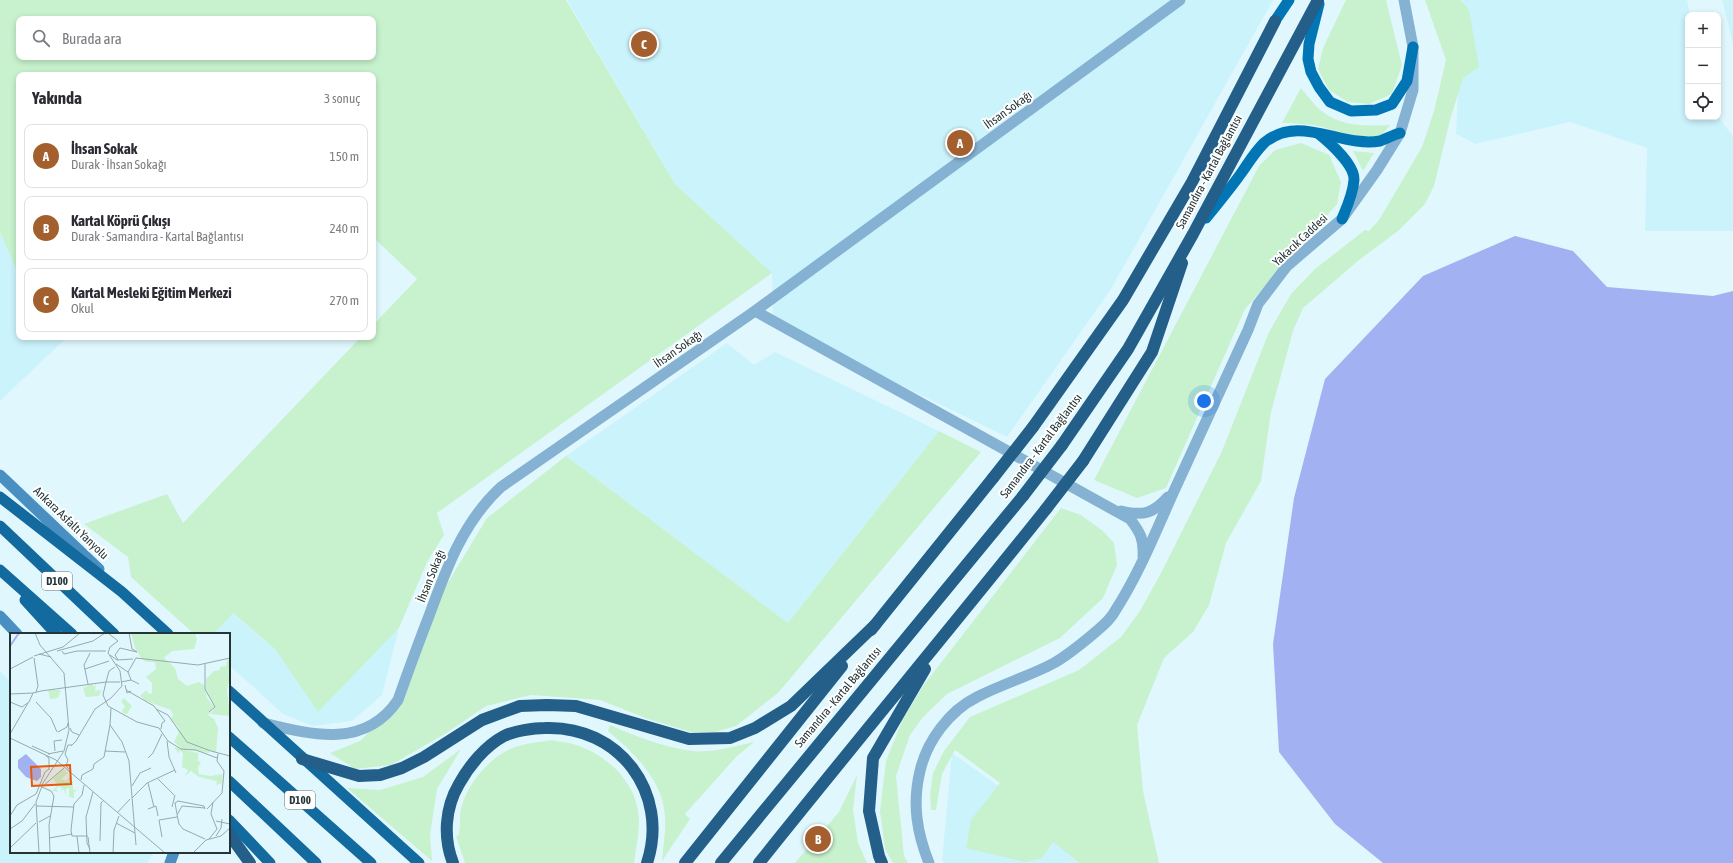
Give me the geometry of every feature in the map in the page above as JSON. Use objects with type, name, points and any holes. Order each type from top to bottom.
[{"type":"highway","name":"Samandıra - Kartal Bağlantısı","points":[[721,863],[1023,496],[1062,445],[1128,348],[1193,234],[1319,0]]},
{"type":"highway","name":"Samandıra - Kartal Bağlantısı","points":[[685,863],[993,478],[1032,427],[1123,300],[1192,182],[1275,21]]},
{"type":"highway","points":[[759,863],[846,754],[942,640],[1083,461],[1152,352],[1193,234]]},
{"type":"highway","points":[[0,497],[122,592],[167,633]]},
{"type":"highway","name":"D100","points":[[0,526],[113,633]]},
{"type":"highway","name":"D100","points":[[0,570],[71,633]]},
{"type":"highway","points":[[0,573],[55,633]]},
{"type":"highway","points":[[302,759],[359,776],[380,775],[402,768],[424,757],[482,720],[520,706],[547,704],[576,706],[689,740],[730,738],[755,728],[791,706],[875,625]]},
{"type":"highway","points":[[882,863],[879,856],[869,811],[873,758],[942,640]]},
{"type":"highway","points":[[230,692],[302,759],[419,863]]},
{"type":"highway","points":[[453,863],[450,854],[447,818],[454,794],[465,772],[482,753],[504,736],[536,728],[561,727],[590,735],[616,750],[633,770],[647,793],[653,819],[652,848],[647,863]]},
{"type":"highway","name":"D100","points":[[230,738],[371,863]]},
{"type":"highway","points":[[230,782],[316,863]]},
{"type":"highway","points":[[230,821],[270,863]]},
{"type":"highway","points":[[230,835],[250,863]]},
{"type":"main road","points":[[1275,21],[1280,0]]},
{"type":"main road","points":[[1275,21],[1289,0]]},
{"type":"main road","points":[[1319,0],[1309,44],[1308,59],[1313,77],[1330,102],[1351,111],[1376,110],[1392,104],[1407,82],[1413,47]]},
{"type":"main road","points":[[1193,234],[1242,172],[1253,154],[1266,142],[1282,133],[1298,130],[1318,132],[1355,140],[1380,141],[1400,132]]},
{"type":"main road","points":[[1318,132],[1338,150],[1354,178],[1352,194],[1342,219]]},
{"type":"main road","name":"Ankara Asfaltı Yanyolu","points":[[0,475],[122,592]]},
{"type":"main road","points":[[0,616],[16,633]]},
{"type":"main road","points":[[170,863],[174,853]]},
{"type":"street","name":"İhsan Sokağı","points":[[263,723],[312,734],[348,734],[376,723],[390,712],[398,700],[449,564],[467,528],[487,500],[501,487],[755,311],[1180,0]]},
{"type":"street","name":"Yakacık Caddesi","points":[[929,863],[917,829],[916,800],[918,780],[923,759],[931,743],[943,725],[958,710],[977,697],[1055,662],[1082,644],[1115,613],[1143,561],[1248,330],[1258,304],[1287,266],[1342,219],[1377,170],[1400,132],[1413,90],[1413,47],[1404,0]]},
{"type":"street","points":[[755,311],[1130,519],[1139,531],[1144,543],[1143,561]]},
{"type":"street","points":[[1113,509],[1134,514],[1146,513],[1159,507],[1175,489]]},
{"type":"shaded area","points":[[567,0],[1273,0],[1111,289],[1007,437],[773,323],[772,273],[675,184]]},
{"type":"shaded area","points":[[1463,0],[1687,0],[1689,12],[1685,12],[1685,120],[1720,120],[1733,136],[1733,231],[1645,231],[1647,148],[1570,122],[1475,144],[1456,134]]},
{"type":"shaded area","points":[[1722,0],[1733,0],[1733,44]]},
{"type":"shaded area","points":[[0,232],[16,268],[16,340],[64,340],[0,401]]},
{"type":"shaded area","points":[[727,343],[754,365],[775,352],[939,431],[788,623],[566,456]]},
{"type":"shaded area","points":[[232,613],[275,649],[318,711],[399,628],[382,695],[352,721],[312,726],[283,714],[230,666],[230,633],[215,633]]},
{"type":"shaded area","points":[[0,671],[10,682],[10,853],[153,853],[147,863],[0,863]]},
{"type":"shaded area","points":[[952,753],[1108,863],[944,863],[942,860]]},
{"type":"green space","points":[[0,0],[566,0],[675,184],[772,273],[437,513],[444,535],[427,562],[399,628],[318,712],[275,649],[233,613],[215,633],[193,633],[131,577],[128,557],[84,524],[167,494],[183,523],[358,340],[376,340],[376,322],[417,279],[376,240],[376,72],[16,72],[16,268],[0,232]]},
{"type":"green space","points":[[1346,0],[1386,0],[1402,65],[1392,94],[1369,104],[1348,102],[1329,90],[1318,69],[1323,48]]},
{"type":"green space","points":[[1425,0],[1461,0],[1469,10],[1479,67],[1463,78],[1450,120],[1434,186],[1425,204],[1398,231],[1359,260],[1303,308],[1293,331],[1271,412],[1261,481],[1226,543],[1209,605],[1193,632],[1164,658],[1137,725],[1143,791],[1159,863],[1080,863],[1053,842],[1042,858],[1025,862],[966,848],[971,820],[1000,783],[955,750],[942,774],[936,810],[931,810],[930,795],[933,773],[944,751],[970,717],[1079,670],[1121,637],[1140,611],[1161,573],[1222,451],[1269,332],[1291,294],[1315,269],[1365,230],[1369,231],[1379,220],[1422,147],[1434,111],[1446,60]]},
{"type":"green space","points":[[1301,88],[1319,109],[1335,119],[1362,125],[1390,125],[1381,135],[1373,140],[1365,142],[1357,141],[1322,127],[1282,123]]},
{"type":"green space","points":[[1301,143],[1329,155],[1341,182],[1337,204],[1245,309],[1166,488],[1137,498],[1094,480],[1259,166],[1275,150]]},
{"type":"green space","points":[[1353,151],[1374,153],[1363,171]]},
{"type":"green space","points":[[939,431],[981,452],[778,693],[736,726],[715,732],[691,732],[648,719],[600,700],[531,695],[486,706],[448,732],[391,765],[355,769],[330,753],[360,741],[404,699],[444,589],[487,518],[566,456],[788,623]]},
{"type":"green space","points":[[1061,508],[1081,515],[1103,531],[1114,543],[1117,565],[1103,598],[1060,638],[947,694],[923,717],[910,735],[896,776],[904,856],[908,863],[893,863],[885,849],[880,811],[886,761],[902,721],[923,686]]},
{"type":"green space","points":[[610,725],[661,744],[693,751],[716,750],[754,742],[736,757],[685,814],[690,819],[662,861],[665,817],[659,791],[646,769],[628,749],[608,731]]},
{"type":"green space","points":[[552,740],[573,744],[598,755],[609,763],[627,782],[633,794],[639,820],[634,863],[465,863],[456,836],[459,835],[462,803],[480,773],[496,757],[506,751],[524,744]]},
{"type":"green space","points":[[461,749],[437,789],[430,835],[432,861],[347,788],[380,790],[423,777]]},
{"type":"green space","points":[[857,775],[853,810],[858,843],[867,863],[795,863],[839,812]]},
{"type":"water","points":[[1515,236],[1573,251],[1607,287],[1713,296],[1733,291],[1733,863],[1383,863],[1335,824],[1279,752],[1273,644],[1294,498],[1325,379],[1423,276]]},
{"type":"place","name":"Kartal Mesleki Eğitim Merkezi","points":[[644,44]]},
{"type":"place","name":"İhsan Sokak","points":[[960,143]]},
{"type":"place","name":"Kartal Köprü Çıkışı","points":[[818,839]]}]
